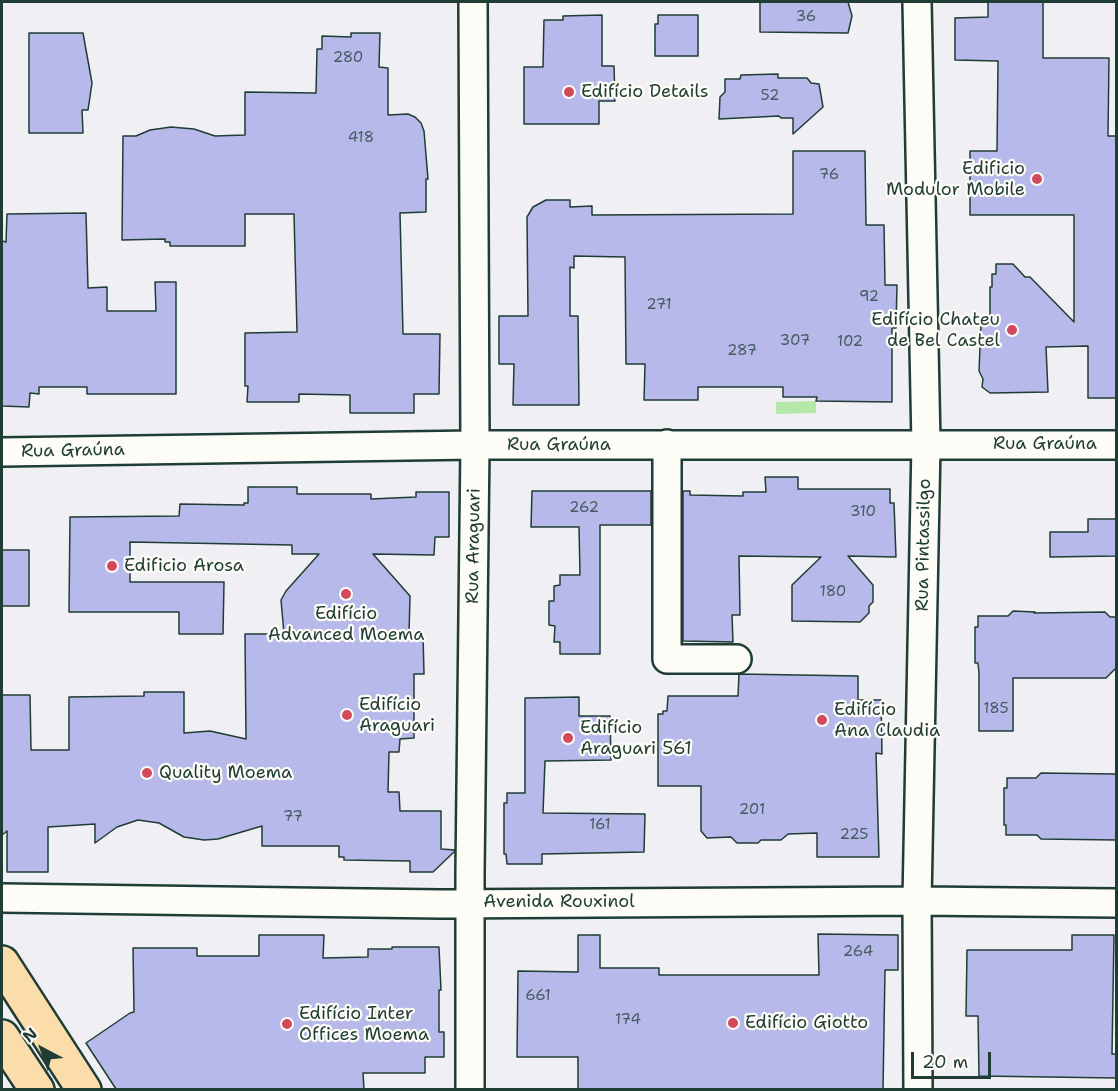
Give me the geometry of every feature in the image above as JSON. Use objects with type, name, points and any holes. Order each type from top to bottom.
[{"type":"main road","points":[[2,963],[84,1089]]},
{"type":"main road","points":[[2,1037],[37,1089]]},
{"type":"street","name":"Rua Araguari","points":[[470,1089],[475,445],[473,2]]},
{"type":"street","name":"Rua Pintassilgo","points":[[917,2],[926,444],[917,901],[918,1089]]},
{"type":"street","points":[[667,444],[668,659],[737,659]]},
{"type":"street","name":"Rua Graúna","points":[[2,452],[475,445],[1116,445]]},
{"type":"street","name":"Avenida Rouxinol","points":[[2,898],[471,903],[917,901],[1116,903]]},
{"type":"green space","points":[[816,401],[816,413],[776,414],[776,402]]},
{"type":"building","points":[[760,2],[848,2],[852,16],[848,33],[760,32]]},
{"type":"building","points":[[988,2],[1043,2],[1043,58],[1109,58],[1108,136],[1116,136],[1116,398],[1088,398],[1088,346],[1046,347],[1048,392],[990,393],[982,387],[983,379],[979,371],[981,324],[990,320],[990,287],[992,287],[992,274],[996,274],[996,264],[1013,264],[1025,277],[1030,277],[1074,322],[1074,215],[970,215],[970,151],[997,151],[998,61],[955,60],[955,18],[988,17]]},
{"type":"building","name":"Edifício Details","points":[[602,15],[602,66],[614,66],[615,101],[599,101],[599,124],[524,124],[524,67],[543,67],[544,20],[563,20],[563,16]]},
{"type":"building","points":[[658,15],[698,15],[698,56],[655,56],[655,24],[658,24]]},
{"type":"building","points":[[29,33],[83,33],[92,83],[88,110],[82,110],[83,133],[29,133]]},
{"type":"building","points":[[351,33],[380,33],[379,67],[388,68],[388,115],[408,114],[415,117],[421,123],[424,131],[428,179],[426,179],[426,212],[400,213],[403,334],[440,334],[439,394],[414,394],[414,413],[350,413],[350,395],[299,394],[299,402],[247,402],[245,333],[297,332],[294,214],[245,214],[245,246],[170,246],[170,242],[165,242],[165,239],[122,240],[123,136],[136,136],[150,130],[171,127],[194,129],[215,136],[245,135],[245,92],[316,93],[317,49],[322,49],[322,36],[351,37]]},
{"type":"building","points":[[778,74],[778,78],[807,78],[811,83],[819,84],[823,107],[793,134],[793,118],[779,116],[719,119],[720,97],[725,92],[725,79],[740,79],[741,75]]},
{"type":"building","points":[[793,151],[865,151],[866,225],[884,225],[885,285],[897,285],[896,328],[892,328],[892,402],[816,401],[817,397],[783,397],[783,387],[698,387],[698,400],[644,400],[645,364],[626,364],[625,257],[574,256],[574,268],[570,267],[570,316],[578,316],[579,405],[513,405],[514,364],[499,364],[499,316],[528,316],[527,217],[533,207],[546,200],[570,200],[570,207],[592,206],[592,215],[793,214]]},
{"type":"building","points":[[86,213],[88,288],[107,287],[107,311],[156,311],[155,282],[176,282],[176,394],[87,394],[87,387],[39,387],[39,394],[30,393],[29,407],[2,406],[2,241],[6,242],[7,214]]},
{"type":"building","points":[[765,477],[798,477],[798,489],[890,489],[890,503],[894,503],[896,557],[848,556],[873,585],[873,602],[869,606],[869,613],[860,622],[792,621],[792,585],[821,557],[739,556],[740,615],[732,615],[733,642],[683,641],[683,491],[690,491],[690,495],[743,496],[743,492],[766,492]]},
{"type":"building","points":[[248,487],[297,487],[297,494],[371,494],[371,499],[416,497],[416,492],[449,492],[449,537],[435,537],[434,555],[373,554],[410,596],[409,634],[423,634],[424,674],[414,674],[414,738],[400,739],[399,752],[389,752],[388,792],[399,792],[400,811],[441,811],[441,849],[455,850],[454,852],[433,872],[410,872],[410,861],[344,860],[344,857],[339,857],[339,846],[262,846],[262,826],[218,839],[204,840],[184,837],[159,823],[138,820],[117,827],[95,843],[95,824],[48,827],[48,872],[7,872],[7,831],[2,835],[2,695],[30,695],[31,750],[69,750],[69,697],[144,696],[144,692],[184,692],[184,733],[210,731],[246,739],[245,634],[284,634],[281,600],[286,591],[319,554],[292,554],[292,545],[130,542],[130,582],[224,582],[223,634],[179,634],[179,612],[69,612],[70,517],[179,516],[180,504],[244,505],[248,503]]},
{"type":"building","points":[[532,491],[651,491],[651,525],[600,525],[600,654],[560,654],[560,642],[554,642],[555,626],[549,625],[549,601],[554,601],[554,586],[560,585],[560,575],[580,575],[579,527],[531,527]]},
{"type":"building","points":[[1088,519],[1116,519],[1116,556],[1050,557],[1050,532],[1088,532]]},
{"type":"building","points":[[2,550],[29,550],[29,606],[2,606]]},
{"type":"building","points":[[1013,611],[1105,612],[1110,617],[1116,617],[1116,668],[1106,678],[1013,678],[1013,731],[979,731],[979,673],[978,663],[975,663],[975,627],[978,627],[978,616],[1008,616]]},
{"type":"building","points":[[739,674],[858,676],[858,700],[881,700],[882,754],[876,753],[879,857],[817,857],[817,833],[788,834],[781,840],[761,840],[758,843],[737,843],[731,837],[707,838],[701,831],[701,786],[658,786],[658,714],[667,711],[668,696],[738,696]]},
{"type":"building","points":[[579,697],[579,716],[610,716],[611,760],[545,761],[543,813],[645,814],[644,852],[542,854],[542,864],[507,864],[506,854],[504,854],[504,803],[507,803],[507,793],[525,793],[525,698]]},
{"type":"building","points":[[1041,773],[1116,774],[1116,840],[1041,839],[1037,835],[1006,835],[1004,788],[1007,788],[1007,778],[1036,778]]},
{"type":"building","points":[[818,934],[898,935],[898,970],[885,970],[883,1089],[578,1089],[578,1057],[517,1057],[518,971],[578,972],[578,935],[600,935],[600,968],[659,968],[659,975],[819,975]]},
{"type":"building","points":[[259,935],[324,935],[323,958],[368,957],[368,949],[439,947],[441,990],[439,990],[439,1032],[444,1032],[444,1057],[425,1057],[425,1073],[363,1073],[364,1089],[116,1089],[86,1043],[134,1012],[133,948],[197,948],[197,956],[259,956]]},
{"type":"building","points":[[1072,935],[1114,935],[1112,1054],[1116,1054],[1116,1078],[979,1076],[978,1016],[966,1016],[967,950],[1072,950]]},
{"type":"place","name":"Edifício Details","points":[[569,92]]},
{"type":"place","name":"Edificio Modulor Mobile","points":[[1037,179]]},
{"type":"place","name":"Edifício Chateu de Bel Castel","points":[[1012,330]]},
{"type":"place","name":"Edificio Arosa","points":[[112,566]]},
{"type":"place","name":"Edifício Advanced Moema","points":[[346,594]]},
{"type":"place","name":"Edifício Araguari","points":[[347,715]]},
{"type":"place","name":"Edifício Ana Claudia","points":[[822,720]]},
{"type":"place","name":"Edifício Araguari 561","points":[[568,738]]},
{"type":"place","name":"Quality Moema","points":[[147,773]]},
{"type":"place","name":"Edifício Giotto","points":[[733,1023]]},
{"type":"place","name":"Edifício Inter Offices Moema","points":[[287,1024]]}]
